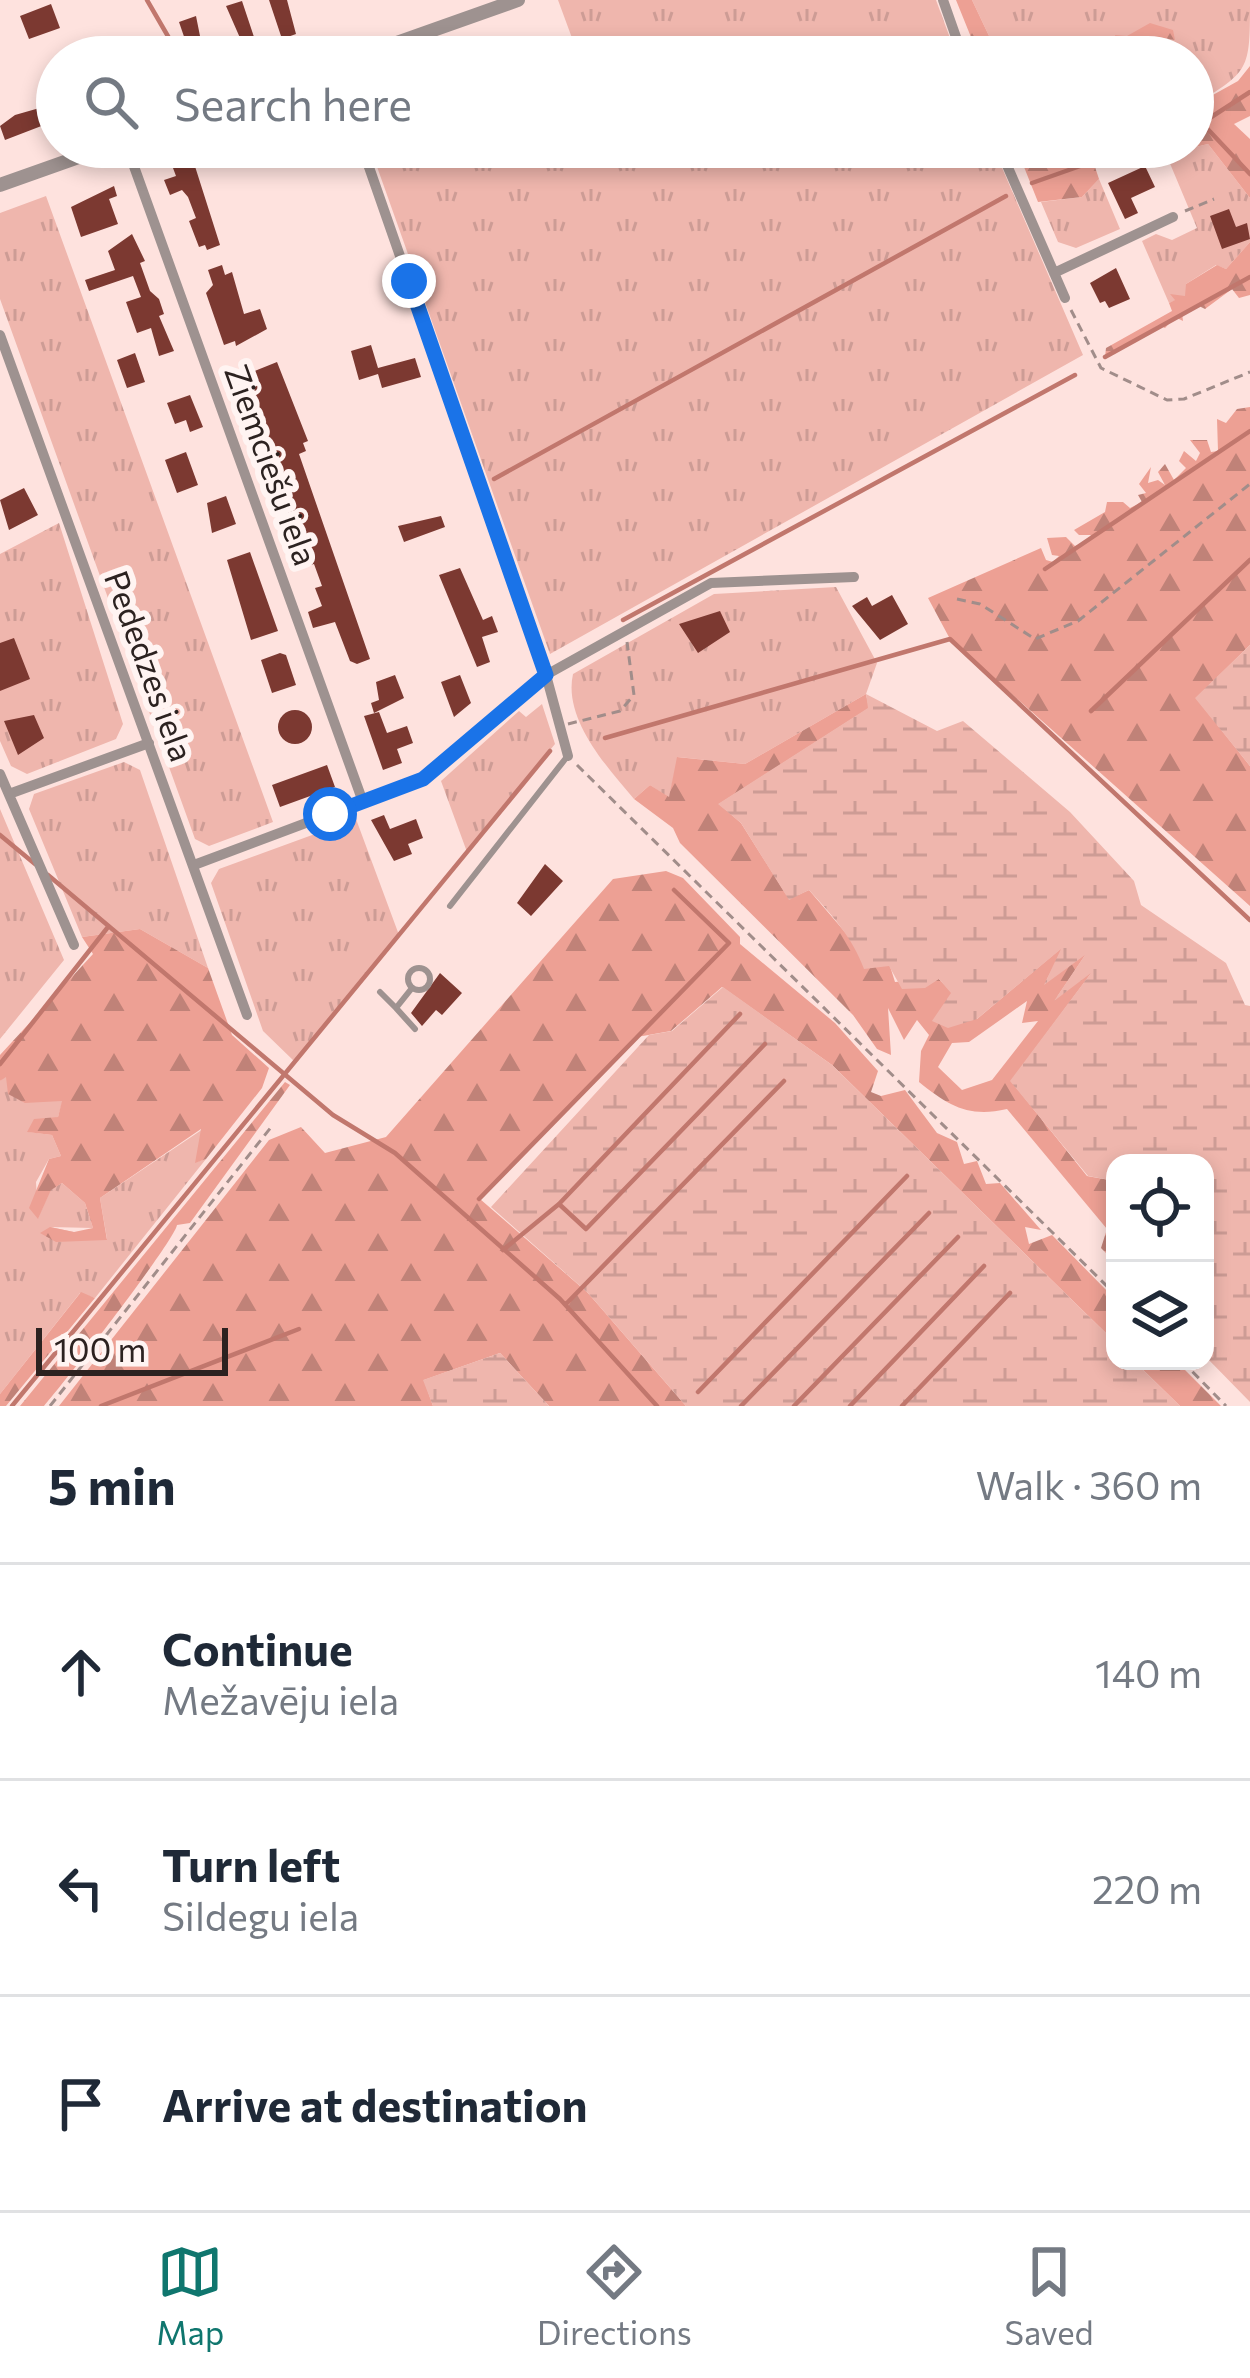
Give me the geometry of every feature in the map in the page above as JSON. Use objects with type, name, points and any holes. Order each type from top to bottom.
[{"type":"street","points":[[416,36],[518,0]]},
{"type":"street","points":[[943,0],[956,36]]},
{"type":"street","points":[[0,185],[48,168]]},
{"type":"street","name":"Ziemciešu iela","points":[[135,168],[363,802]]},
{"type":"street","points":[[369,168],[546,675],[568,756]]},
{"type":"street","points":[[1008,168],[1065,298]]},
{"type":"street","points":[[1054,273],[1173,217]]},
{"type":"street","name":"Pededzes iela","points":[[0,335],[247,1015]]},
{"type":"street","points":[[194,865],[423,779],[546,675],[711,583],[854,577]]},
{"type":"street","points":[[9,794],[149,743]]},
{"type":"street","points":[[0,774],[74,945]]},
{"type":"lane","points":[[450,906],[568,756]]},
{"type":"lane","points":[[396,1008],[412,988]]},
{"type":"lane","points":[[380,992],[415,1029]]},
{"type":"path","points":[[1173,217],[1214,199]]},
{"type":"path","points":[[1065,298],[1101,368],[1167,400],[1184,399],[1250,372]]},
{"type":"path","points":[[957,599],[980,604],[1035,639],[1078,621],[1250,484]]},
{"type":"path","points":[[561,726],[620,711],[634,694],[632,655],[623,632]]},
{"type":"path","points":[[568,756],[1106,1285]]},
{"type":"path","points":[[50,1406],[272,1126]]},
{"type":"path","points":[[1191,1370],[1226,1406]]},
{"type":"green space","points":[[558,0],[936,0],[949,36],[571,36]]},
{"type":"green space","points":[[956,0],[972,0],[989,36],[971,36]]},
{"type":"green space","points":[[972,0],[1250,0],[1247,56],[1236,76],[1214,92],[1214,36],[989,36]]},
{"type":"green space","points":[[1150,23],[1173,30],[1174,36],[1127,36]]},
{"type":"green space","points":[[1250,66],[1250,116],[1234,124],[1250,139],[1250,198],[1214,152],[1214,94],[1238,81]]},
{"type":"green space","points":[[1214,152],[1250,198],[1250,242],[1226,269],[1216,265],[1186,284],[1186,296],[1169,303],[1142,241],[1156,234],[1172,240],[1197,228],[1172,168],[1214,168]]},
{"type":"green space","points":[[377,168],[1002,168],[1083,355],[550,654]]},
{"type":"green space","points":[[1024,168],[1095,168],[1099,179],[1082,197],[1038,202]]},
{"type":"green space","points":[[1099,179],[1120,229],[1076,248],[1058,242],[1041,202],[1082,197]]},
{"type":"green space","points":[[46,196],[273,822],[209,846],[195,839],[0,299],[0,213]]},
{"type":"green space","points":[[1250,242],[1250,295],[1239,298],[1232,289],[1205,309],[1197,305],[1182,313],[1183,321],[1175,317],[1165,328],[1159,325],[1105,357],[1106,348],[1172,311],[1169,303],[1175,300],[1170,294],[1185,296],[1186,284],[1217,265],[1226,269]]},
{"type":"green space","points":[[1250,407],[1250,645],[1196,698],[1250,766],[1250,906],[950,639],[928,598],[1041,548],[1046,560],[1053,562],[1059,556],[1052,555],[1047,538],[1066,537],[1075,546],[1086,543],[1091,535],[1074,530],[1105,512],[1107,502],[1123,502],[1130,508],[1142,502],[1138,495],[1146,493],[1139,484],[1151,467],[1148,483],[1158,480],[1165,485],[1158,472],[1165,464],[1174,480],[1186,468],[1179,461],[1184,451],[1196,461],[1200,453],[1190,440],[1207,440],[1211,452],[1218,451],[1217,419],[1226,423],[1237,409]]},
{"type":"green space","points":[[59,523],[123,724],[116,739],[27,774],[11,766],[0,741],[0,554]]},
{"type":"green space","points":[[836,587],[877,663],[866,694],[745,764],[678,757],[669,798],[650,785],[634,799],[581,725],[572,691],[573,674],[714,594]]},
{"type":"green space","points":[[1250,645],[1250,766],[1195,698]]},
{"type":"green space","points":[[866,694],[869,708],[719,804],[741,823],[789,899],[809,890],[856,945],[890,966],[895,982],[938,978],[977,1019],[1065,945],[1046,981],[1088,951],[1057,997],[1095,968],[1011,1081],[1087,1176],[1106,1179],[1106,1228],[1007,1109],[960,1108],[919,1082],[921,1051],[929,1035],[917,1020],[904,1040],[888,1008],[891,1055],[877,1049],[853,1015],[680,843],[673,828],[634,799],[650,785],[669,797],[677,757],[745,764]],"holes":[[[1027,1001],[1022,1023],[1038,1021],[992,1080],[962,1090],[938,1067],[952,1043],[969,1042]]]},
{"type":"green space","points":[[866,694],[937,731],[963,721],[1070,812],[1134,881],[1141,905],[1226,963],[1245,1005],[1250,1006],[1250,1402],[1214,1365],[1214,1154],[1106,1154],[1106,1179],[1088,1176],[1010,1081],[1091,973],[1054,1001],[1085,955],[1044,985],[1061,949],[977,1019],[948,1028],[932,1021],[951,993],[939,979],[925,988],[902,989],[889,966],[864,969],[848,937],[825,908],[809,890],[789,900],[741,823],[718,804],[868,708]]},
{"type":"green space","points":[[542,704],[555,744],[467,852],[441,781],[519,711],[526,717]]},
{"type":"green space","points":[[124,762],[140,770],[208,968],[140,929],[82,937],[29,809],[34,794]]},
{"type":"green space","points":[[0,809],[64,960],[0,1039]]},
{"type":"green space","points":[[356,819],[399,935],[295,1062],[263,1031],[211,883],[219,869]]},
{"type":"green space","points":[[666,871],[683,878],[740,937],[740,944],[835,1023],[878,1071],[871,1092],[881,1096],[905,1090],[937,1133],[957,1142],[964,1164],[977,1161],[986,1184],[1000,1183],[1041,1230],[1025,1227],[1029,1244],[1052,1235],[1106,1290],[1106,1333],[832,1065],[722,987],[671,1031],[637,1037],[480,1199],[588,1293],[686,1406],[549,1406],[500,1353],[424,1380],[433,1406],[59,1406],[269,1140],[301,1127],[325,1153],[386,1137],[613,879]]},
{"type":"green space","points":[[140,929],[208,968],[232,1035],[269,1068],[262,1088],[206,1159],[195,1163],[201,1129],[100,1198],[107,1240],[56,1242],[40,1233],[50,1227],[74,1232],[93,1228],[85,1203],[62,1183],[51,1190],[38,1219],[29,1208],[49,1159],[61,1156],[52,1135],[27,1132],[34,1119],[58,1117],[62,1101],[25,1103],[8,1094],[6,1077],[0,1081],[0,1055],[93,954],[82,937]]},
{"type":"green space","points":[[723,987],[832,1065],[1106,1333],[1106,1370],[1143,1370],[1180,1406],[686,1406],[588,1293],[491,1207],[649,1035],[672,1031]]},
{"type":"green space","points":[[6,1075],[63,1100],[58,1117],[29,1132],[52,1135],[61,1156],[49,1159],[36,1182],[38,1218],[51,1189],[62,1183],[85,1203],[93,1228],[50,1227],[107,1239],[100,1198],[203,1129],[196,1162],[206,1159],[95,1298],[80,1293],[0,1394],[0,1081]]},
{"type":"green space","points":[[285,1082],[290,1085],[190,1223],[177,1225],[56,1392],[44,1406],[20,1406]]},
{"type":"green space","points":[[81,1292],[95,1298],[6,1406],[0,1406],[0,1394]]},
{"type":"green space","points":[[500,1353],[549,1406],[433,1406],[423,1380]]},
{"type":"green space","points":[[1143,1370],[1185,1370],[1221,1406],[1180,1406]]},
{"type":"building","points":[[269,0],[287,0],[296,34],[281,36]]},
{"type":"building","points":[[242,1],[254,36],[239,36],[226,6]]},
{"type":"building","points":[[51,4],[60,28],[29,39],[20,16]]},
{"type":"building","points":[[196,16],[200,36],[184,36],[179,22]]},
{"type":"building","points":[[36,109],[36,128],[5,140],[0,126]]},
{"type":"building","points":[[173,168],[196,168],[220,245],[207,250],[205,245],[199,247],[189,221],[196,218],[188,197],[182,190],[170,195],[164,180],[176,176]]},
{"type":"building","points":[[1146,168],[1155,187],[1131,198],[1138,213],[1125,219],[1108,183]]},
{"type":"building","points":[[114,186],[117,196],[109,199],[118,224],[81,237],[71,207]]},
{"type":"building","points":[[1229,209],[1236,227],[1247,223],[1250,239],[1222,249],[1210,216]]},
{"type":"building","points":[[132,234],[174,351],[159,356],[151,328],[137,333],[126,302],[141,297],[133,276],[89,291],[85,280],[115,270],[108,251]]},
{"type":"building","points":[[222,265],[225,275],[232,272],[244,314],[260,309],[267,329],[236,346],[235,341],[224,345],[206,293],[213,285],[208,270]]},
{"type":"building","points":[[1116,268],[1130,299],[1109,308],[1105,301],[1100,303],[1090,283]]},
{"type":"building","points":[[371,345],[378,368],[415,358],[421,377],[382,388],[378,374],[359,380],[351,351]]},
{"type":"building","points":[[135,353],[145,382],[127,388],[117,360]]},
{"type":"building","points":[[277,362],[308,441],[303,443],[306,451],[299,454],[370,659],[357,664],[350,661],[335,622],[313,628],[308,612],[322,606],[315,588],[322,586],[314,564],[304,567],[297,538],[304,536],[297,516],[289,519],[280,495],[289,492],[274,452],[265,456],[253,422],[258,420],[240,388],[245,386],[242,376]]},
{"type":"building","points":[[190,395],[203,427],[190,432],[186,420],[175,424],[167,403]]},
{"type":"building","points":[[186,452],[198,485],[177,493],[165,460]]},
{"type":"building","points":[[24,488],[38,515],[9,530],[0,500]]},
{"type":"building","points":[[226,496],[236,524],[212,533],[207,503]]},
{"type":"building","points":[[441,516],[445,527],[404,542],[398,526]]},
{"type":"building","points":[[250,552],[278,631],[251,640],[227,560]]},
{"type":"building","points":[[460,568],[483,620],[492,616],[498,632],[482,637],[490,662],[477,667],[439,575]]},
{"type":"building","points":[[892,595],[908,624],[880,640],[852,606],[867,597],[872,606]]},
{"type":"building","points":[[720,611],[730,632],[698,653],[679,624]]},
{"type":"building","points":[[14,638],[30,679],[0,691],[0,643]]},
{"type":"building","points":[[286,655],[296,685],[272,693],[261,660]]},
{"type":"building","points":[[395,675],[404,698],[374,713],[371,703],[379,700],[376,682]]},
{"type":"building","points":[[460,675],[471,703],[454,717],[441,682]]},
{"type":"building","points":[[295,710],[307,715],[312,727],[307,739],[295,744],[283,739],[278,727],[283,715]]},
{"type":"building","points":[[379,712],[387,733],[407,726],[413,743],[397,749],[402,763],[383,770],[364,716]]},
{"type":"building","points":[[34,715],[44,738],[18,755],[4,721]]},
{"type":"building","points":[[327,765],[335,787],[280,807],[272,785]]},
{"type":"building","points":[[384,815],[390,829],[416,819],[423,838],[408,844],[412,854],[394,861],[371,820]]},
{"type":"building","points":[[545,864],[563,881],[531,916],[517,903]]},
{"type":"building","points":[[440,973],[462,993],[442,1015],[436,1010],[422,1026],[411,1013]]},
{"type":"waterway","points":[[147,0],[168,36]]},
{"type":"waterway","points":[[1214,115],[1250,92]]},
{"type":"waterway","points":[[1214,136],[1250,174]]},
{"type":"waterway","points":[[1032,183],[1074,168]]},
{"type":"waterway","points":[[494,479],[1006,196]]},
{"type":"waterway","points":[[1105,357],[1250,277]]},
{"type":"waterway","points":[[623,620],[1075,375]]},
{"type":"waterway","points":[[1045,569],[1250,431]]},
{"type":"waterway","points":[[1091,711],[1250,560]]},
{"type":"waterway","points":[[605,738],[950,639],[1250,920]]},
{"type":"waterway","points":[[12,1406],[550,751]]},
{"type":"waterway","points":[[0,835],[35,864]]},
{"type":"waterway","points":[[48,875],[333,1115],[395,1153],[560,1299],[657,1406]]},
{"type":"waterway","points":[[479,1199],[729,943],[674,890]]},
{"type":"waterway","points":[[0,1064],[108,927]]},
{"type":"waterway","points":[[503,1250],[559,1204],[740,1014]]},
{"type":"waterway","points":[[559,1204],[586,1229],[765,1044]]},
{"type":"waterway","points":[[566,1304],[784,1081]]},
{"type":"waterway","points":[[698,1392],[907,1176]]},
{"type":"waterway","points":[[741,1406],[929,1213]]},
{"type":"waterway","points":[[794,1406],[958,1237]]},
{"type":"waterway","points":[[850,1406],[984,1266]]},
{"type":"waterway","points":[[902,1406],[1010,1293]]},
{"type":"waterway","points":[[101,1406],[299,1329]]},
{"type":"route","points":[[330,814],[423,779],[546,675],[409,281]]}]
